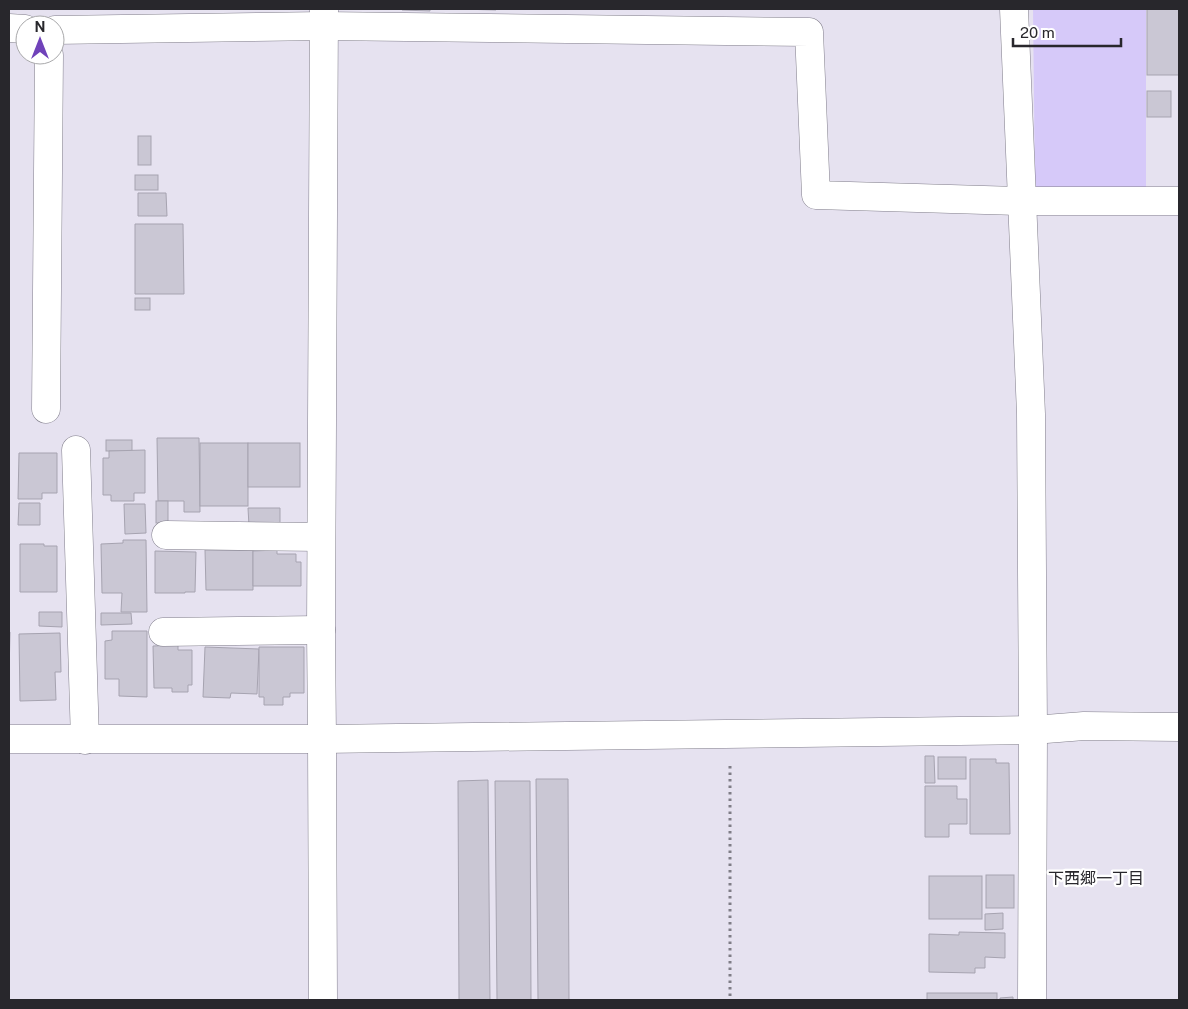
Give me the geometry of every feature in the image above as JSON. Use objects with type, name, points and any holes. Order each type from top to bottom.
[{"type":"street","points":[[1014,9],[1031,414],[1032,1000]]},
{"type":"street","points":[[323,1000],[321,630],[324,18]]},
{"type":"street","points":[[65,30],[324,18],[809,32],[816,195],[1022,201],[1179,201]]},
{"type":"street","points":[[46,408],[49,65]]},
{"type":"street","points":[[76,450],[85,740]]},
{"type":"street","points":[[166,535],[322,536]]},
{"type":"street","points":[[163,632],[321,630]]},
{"type":"street","points":[[9,739],[322,739],[1033,730],[1084,726],[1179,726]]},
{"type":"path","points":[[730,734],[730,1000]]},
{"type":"shaded area","points":[[1033,9],[1146,9],[1146,187],[1035,188]]},
{"type":"building","points":[[430,9],[430,11],[402,10]]},
{"type":"building","points":[[459,9],[496,9],[496,10]]},
{"type":"building","points":[[1147,9],[1179,9],[1179,75],[1147,75]]},
{"type":"building","points":[[1147,91],[1171,91],[1171,117],[1147,117]]},
{"type":"building","points":[[138,136],[151,136],[151,165],[138,165]]},
{"type":"building","points":[[135,175],[158,175],[158,190],[135,190]]},
{"type":"building","points":[[138,193],[166,193],[167,216],[138,216]]},
{"type":"building","points":[[135,224],[183,224],[184,294],[135,294]]},
{"type":"building","points":[[135,298],[150,298],[150,310],[135,310]]},
{"type":"building","points":[[157,438],[199,438],[200,512],[184,512],[184,501],[158,501]]},
{"type":"building","points":[[106,440],[132,440],[132,451],[106,451]]},
{"type":"building","points":[[200,443],[248,443],[248,506],[200,506]]},
{"type":"building","points":[[248,443],[300,443],[300,487],[248,487]]},
{"type":"building","points":[[145,450],[145,493],[134,493],[134,501],[111,501],[111,495],[103,495],[103,458],[109,458],[109,451]]},
{"type":"building","points":[[19,453],[57,453],[57,493],[42,493],[42,499],[18,499]]},
{"type":"building","points":[[156,501],[168,501],[168,523],[156,523]]},
{"type":"building","points":[[19,503],[40,503],[40,525],[18,525]]},
{"type":"building","points":[[124,504],[145,504],[146,533],[125,534]]},
{"type":"building","points":[[248,508],[280,508],[280,526],[249,526]]},
{"type":"building","points":[[123,540],[146,540],[147,612],[121,612],[122,593],[102,593],[101,544],[123,543]]},
{"type":"building","points":[[20,544],[57,546],[57,592],[20,592]]},
{"type":"building","points":[[205,550],[253,550],[253,590],[206,590]]},
{"type":"building","points":[[277,550],[277,554],[296,554],[296,562],[301,562],[301,586],[253,586],[253,551]]},
{"type":"building","points":[[155,551],[196,552],[195,592],[155,593]]},
{"type":"building","points":[[39,612],[62,612],[62,627],[39,626]]},
{"type":"building","points":[[101,613],[131,613],[132,624],[101,625]]},
{"type":"building","points":[[112,631],[147,631],[147,697],[119,696],[119,679],[105,679],[105,641],[112,640]]},
{"type":"building","points":[[9,632],[10,632],[9,674]]},
{"type":"building","points":[[60,633],[61,672],[55,672],[56,700],[20,701],[19,634]]},
{"type":"building","points":[[178,645],[178,650],[192,650],[192,685],[188,685],[188,692],[172,692],[172,688],[154,688],[153,646]]},
{"type":"building","points":[[205,647],[259,649],[257,694],[231,693],[230,698],[203,697]]},
{"type":"building","points":[[259,647],[304,647],[304,693],[290,693],[290,697],[283,697],[283,705],[264,705],[264,697],[259,697]]},
{"type":"building","points":[[925,756],[934,756],[935,783],[925,783]]},
{"type":"building","points":[[938,757],[966,757],[966,779],[938,779]]},
{"type":"building","points":[[970,759],[996,759],[996,763],[1009,763],[1010,834],[970,834]]},
{"type":"building","points":[[536,779],[568,779],[569,1000],[538,1000]]},
{"type":"building","points":[[488,780],[490,1000],[459,1000],[458,781]]},
{"type":"building","points":[[495,781],[530,781],[531,1000],[497,1000]]},
{"type":"building","points":[[925,786],[957,786],[957,799],[967,799],[967,824],[949,824],[949,837],[925,837]]},
{"type":"building","points":[[986,875],[1014,875],[1014,908],[986,908]]},
{"type":"building","points":[[929,876],[982,876],[982,919],[929,919]]},
{"type":"building","points":[[1003,913],[1003,929],[985,930],[985,914]]},
{"type":"building","points":[[959,932],[1005,933],[1005,958],[985,957],[985,968],[975,968],[975,973],[929,972],[929,934],[959,935]]},
{"type":"building","points":[[927,993],[997,993],[997,1000],[927,1000]]},
{"type":"building","points":[[1013,997],[1013,1000],[1000,1000],[1000,998]]},
{"type":"district","name":"下西郷一丁目","points":[[1096,878]]}]
